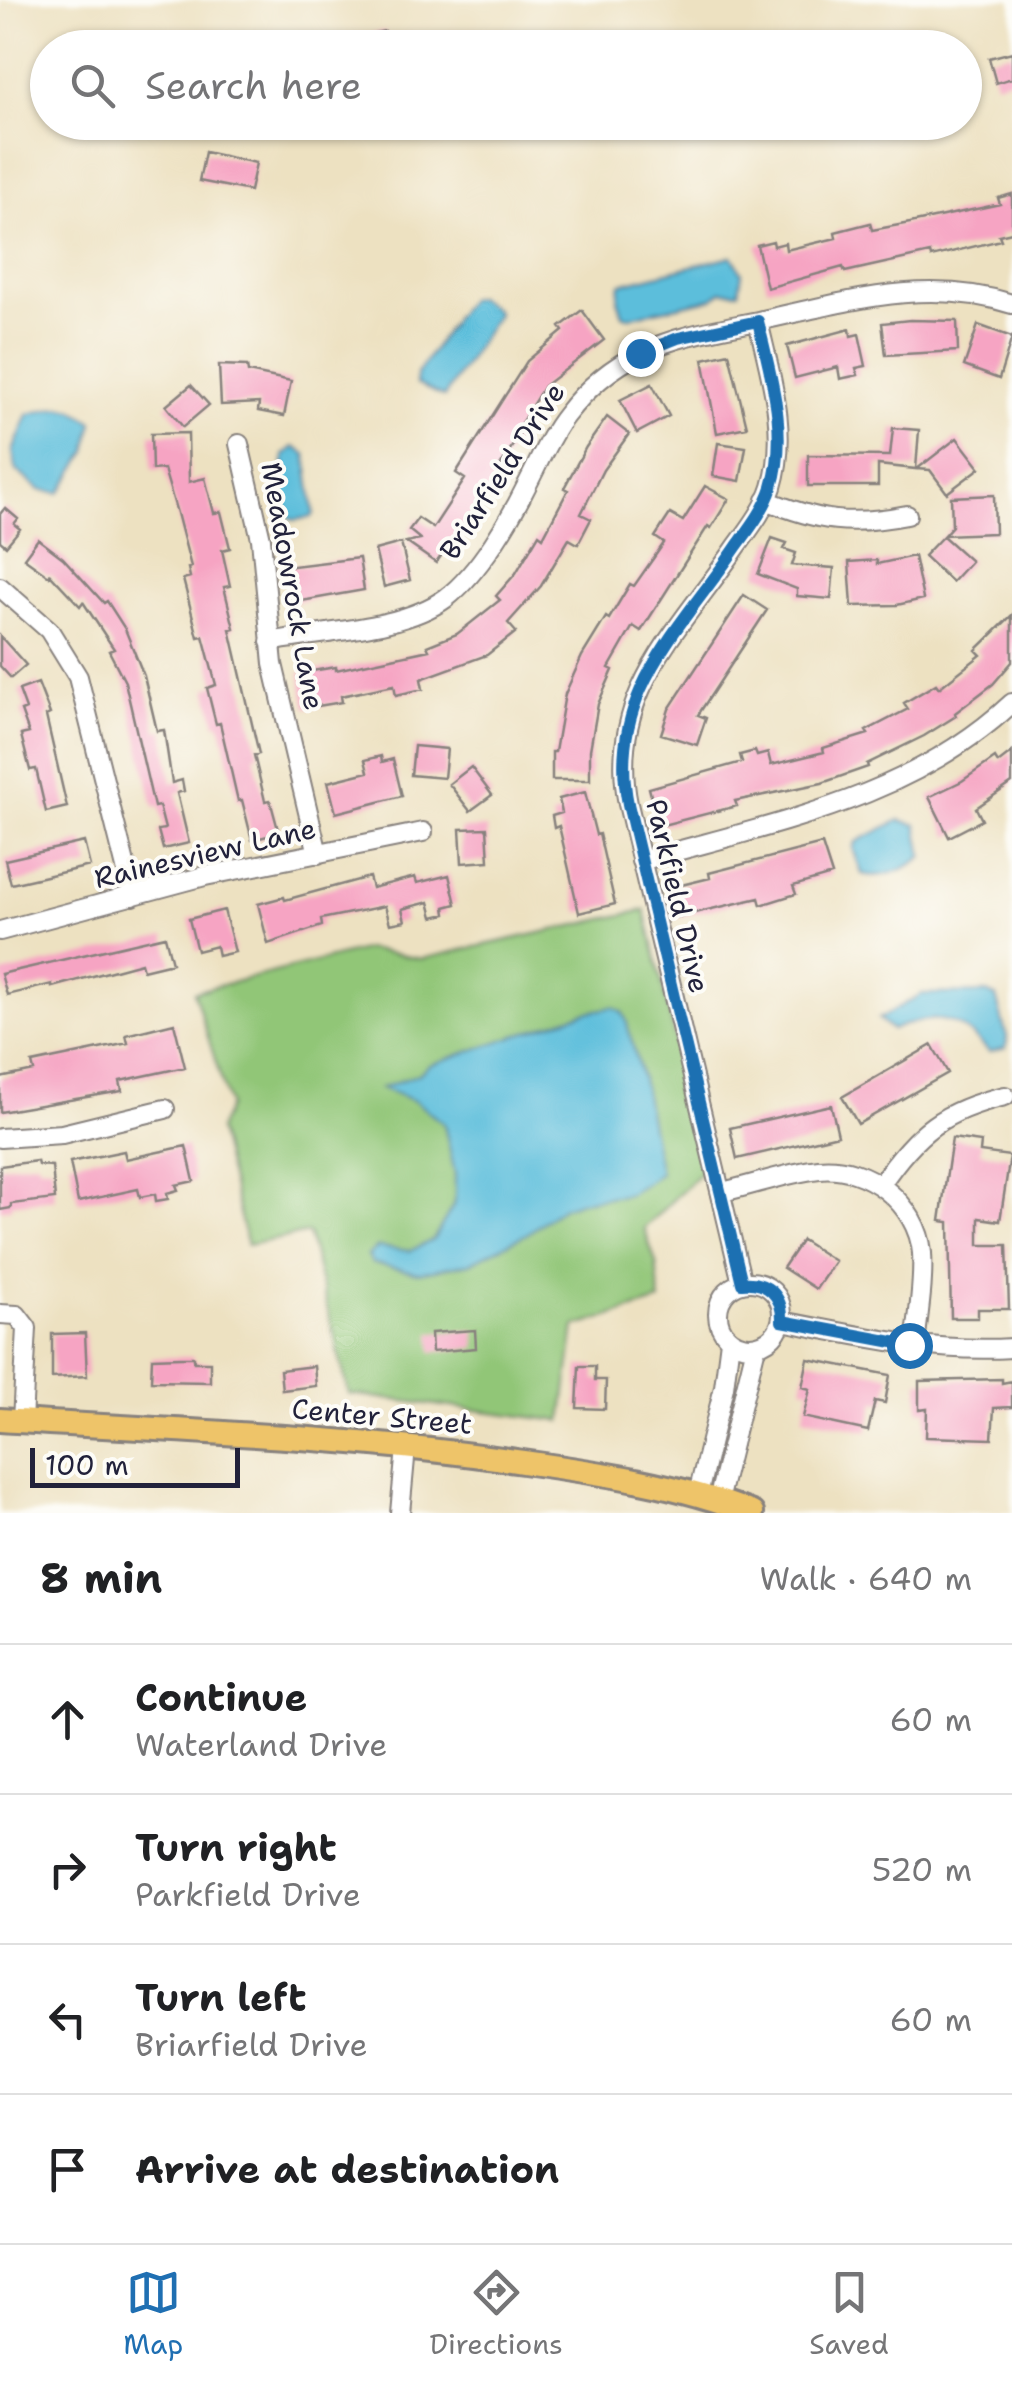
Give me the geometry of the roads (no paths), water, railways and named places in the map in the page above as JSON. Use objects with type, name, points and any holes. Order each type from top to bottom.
[{"type":"main road","name":"Center Street","points":[[11,1421],[406,1448],[562,1467],[708,1497],[752,1513]]},
{"type":"street","name":"Briarfield Drive","points":[[270,642],[400,618],[442,600],[466,577],[506,523],[554,431],[594,385],[623,363],[660,345],[901,292],[970,293],[1012,304]]},
{"type":"street","name":"Parkfield Drive","points":[[742,1283],[623,782],[623,745],[629,713],[644,679],[766,500],[777,463],[779,426],[758,321]]},
{"type":"street","name":"Meadowrock Lane","points":[[240,444],[262,538],[270,642],[318,854]]},
{"type":"street","points":[[766,500],[832,522],[873,522],[906,515]]},
{"type":"street","points":[[0,587],[49,630],[78,677],[133,896]]},
{"type":"street","points":[[642,861],[877,791],[967,742],[1012,703]]},
{"type":"street","name":"Rainesview Lane","points":[[0,931],[218,873],[423,832]]},
{"type":"street","points":[[880,1184],[935,1122],[972,1103],[1005,1096]]},
{"type":"street","points":[[0,1138],[62,1134],[166,1110]]},
{"type":"street","points":[[722,1192],[818,1169],[842,1170],[880,1184],[904,1210],[920,1244],[915,1346]]},
{"type":"street","points":[[742,1283],[764,1285],[780,1301],[782,1321],[772,1338],[746,1347],[730,1340],[718,1323],[720,1303],[725,1294],[742,1283]]},
{"type":"street","points":[[0,1314],[17,1315],[26,1328],[11,1421]]},
{"type":"street","points":[[782,1321],[915,1346],[955,1350],[1012,1348]]},
{"type":"street","points":[[708,1497],[730,1340]]},
{"type":"street","points":[[708,1497],[756,1346]]},
{"type":"street","points":[[400,1513],[406,1448]]},
{"type":"water","points":[[732,256],[742,273],[739,292],[721,291],[714,298],[629,317],[623,314],[618,300],[620,284]]},
{"type":"water","points":[[476,297],[496,310],[497,315],[444,397],[416,384],[417,374],[461,308]]},
{"type":"water","points":[[59,407],[74,410],[93,422],[87,452],[60,493],[40,490],[16,470],[13,451],[28,414]]},
{"type":"water","points":[[294,447],[306,454],[314,513],[312,517],[295,520],[289,517],[284,498],[284,455]]},
{"type":"water","points":[[900,820],[917,825],[923,856],[894,872],[862,874],[853,848],[856,842]]},
{"type":"water","points":[[987,993],[996,997],[1007,1037],[1006,1048],[989,1052],[967,1031],[945,1021],[921,1020],[892,1030],[879,1019],[922,994]]},
{"type":"water","points":[[613,1007],[626,1020],[660,1173],[629,1194],[563,1207],[528,1233],[470,1263],[418,1273],[372,1263],[368,1255],[378,1247],[410,1251],[433,1240],[453,1206],[455,1195],[455,1174],[444,1124],[415,1101],[381,1088],[419,1074],[429,1065],[583,1013]]}]
